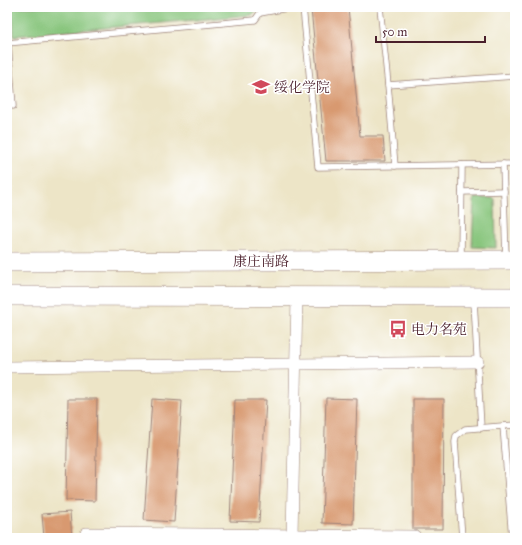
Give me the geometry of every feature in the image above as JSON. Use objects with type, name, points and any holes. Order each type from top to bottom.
[{"type":"highway","name":"康庄南路","points":[[7,262],[511,260]]},
{"type":"highway","points":[[7,296],[515,297]]},
{"type":"street","points":[[292,535],[297,297]]},
{"type":"street","points":[[7,367],[478,362]]},
{"type":"street","points":[[86,533],[415,536]]},
{"type":"lane","points":[[13,106],[8,43],[255,20],[260,13],[292,7]]},
{"type":"lane","points":[[303,7],[318,167],[515,164]]},
{"type":"lane","points":[[380,7],[395,166]]},
{"type":"lane","points":[[388,85],[515,76]]},
{"type":"lane","points":[[503,164],[504,191],[511,260]]},
{"type":"lane","points":[[461,260],[462,165]]},
{"type":"lane","points":[[462,192],[504,191]]},
{"type":"lane","points":[[474,297],[481,428]]},
{"type":"lane","points":[[503,426],[512,538]]},
{"type":"lane","points":[[462,538],[455,442],[456,436],[465,429],[515,426]]},
{"type":"green space","points":[[12,7],[261,7],[252,15],[14,36]]},
{"type":"green space","points":[[474,198],[495,199],[496,248],[472,247]]},
{"type":"building","points":[[348,7],[360,136],[383,136],[385,161],[326,161],[311,9]]},
{"type":"building","points":[[326,398],[357,399],[353,524],[322,523]]},
{"type":"building","points":[[68,399],[97,399],[95,501],[66,500]]},
{"type":"building","points":[[152,399],[182,401],[174,522],[144,520]]},
{"type":"building","points":[[413,399],[444,399],[443,529],[413,529]]},
{"type":"building","points":[[235,400],[266,400],[259,522],[230,521]]},
{"type":"building","points":[[70,512],[72,538],[44,538],[42,514]]},
{"type":"place","name":"绥化学院","points":[[261,87]]},
{"type":"place","name":"电力名苑","points":[[398,329]]}]
